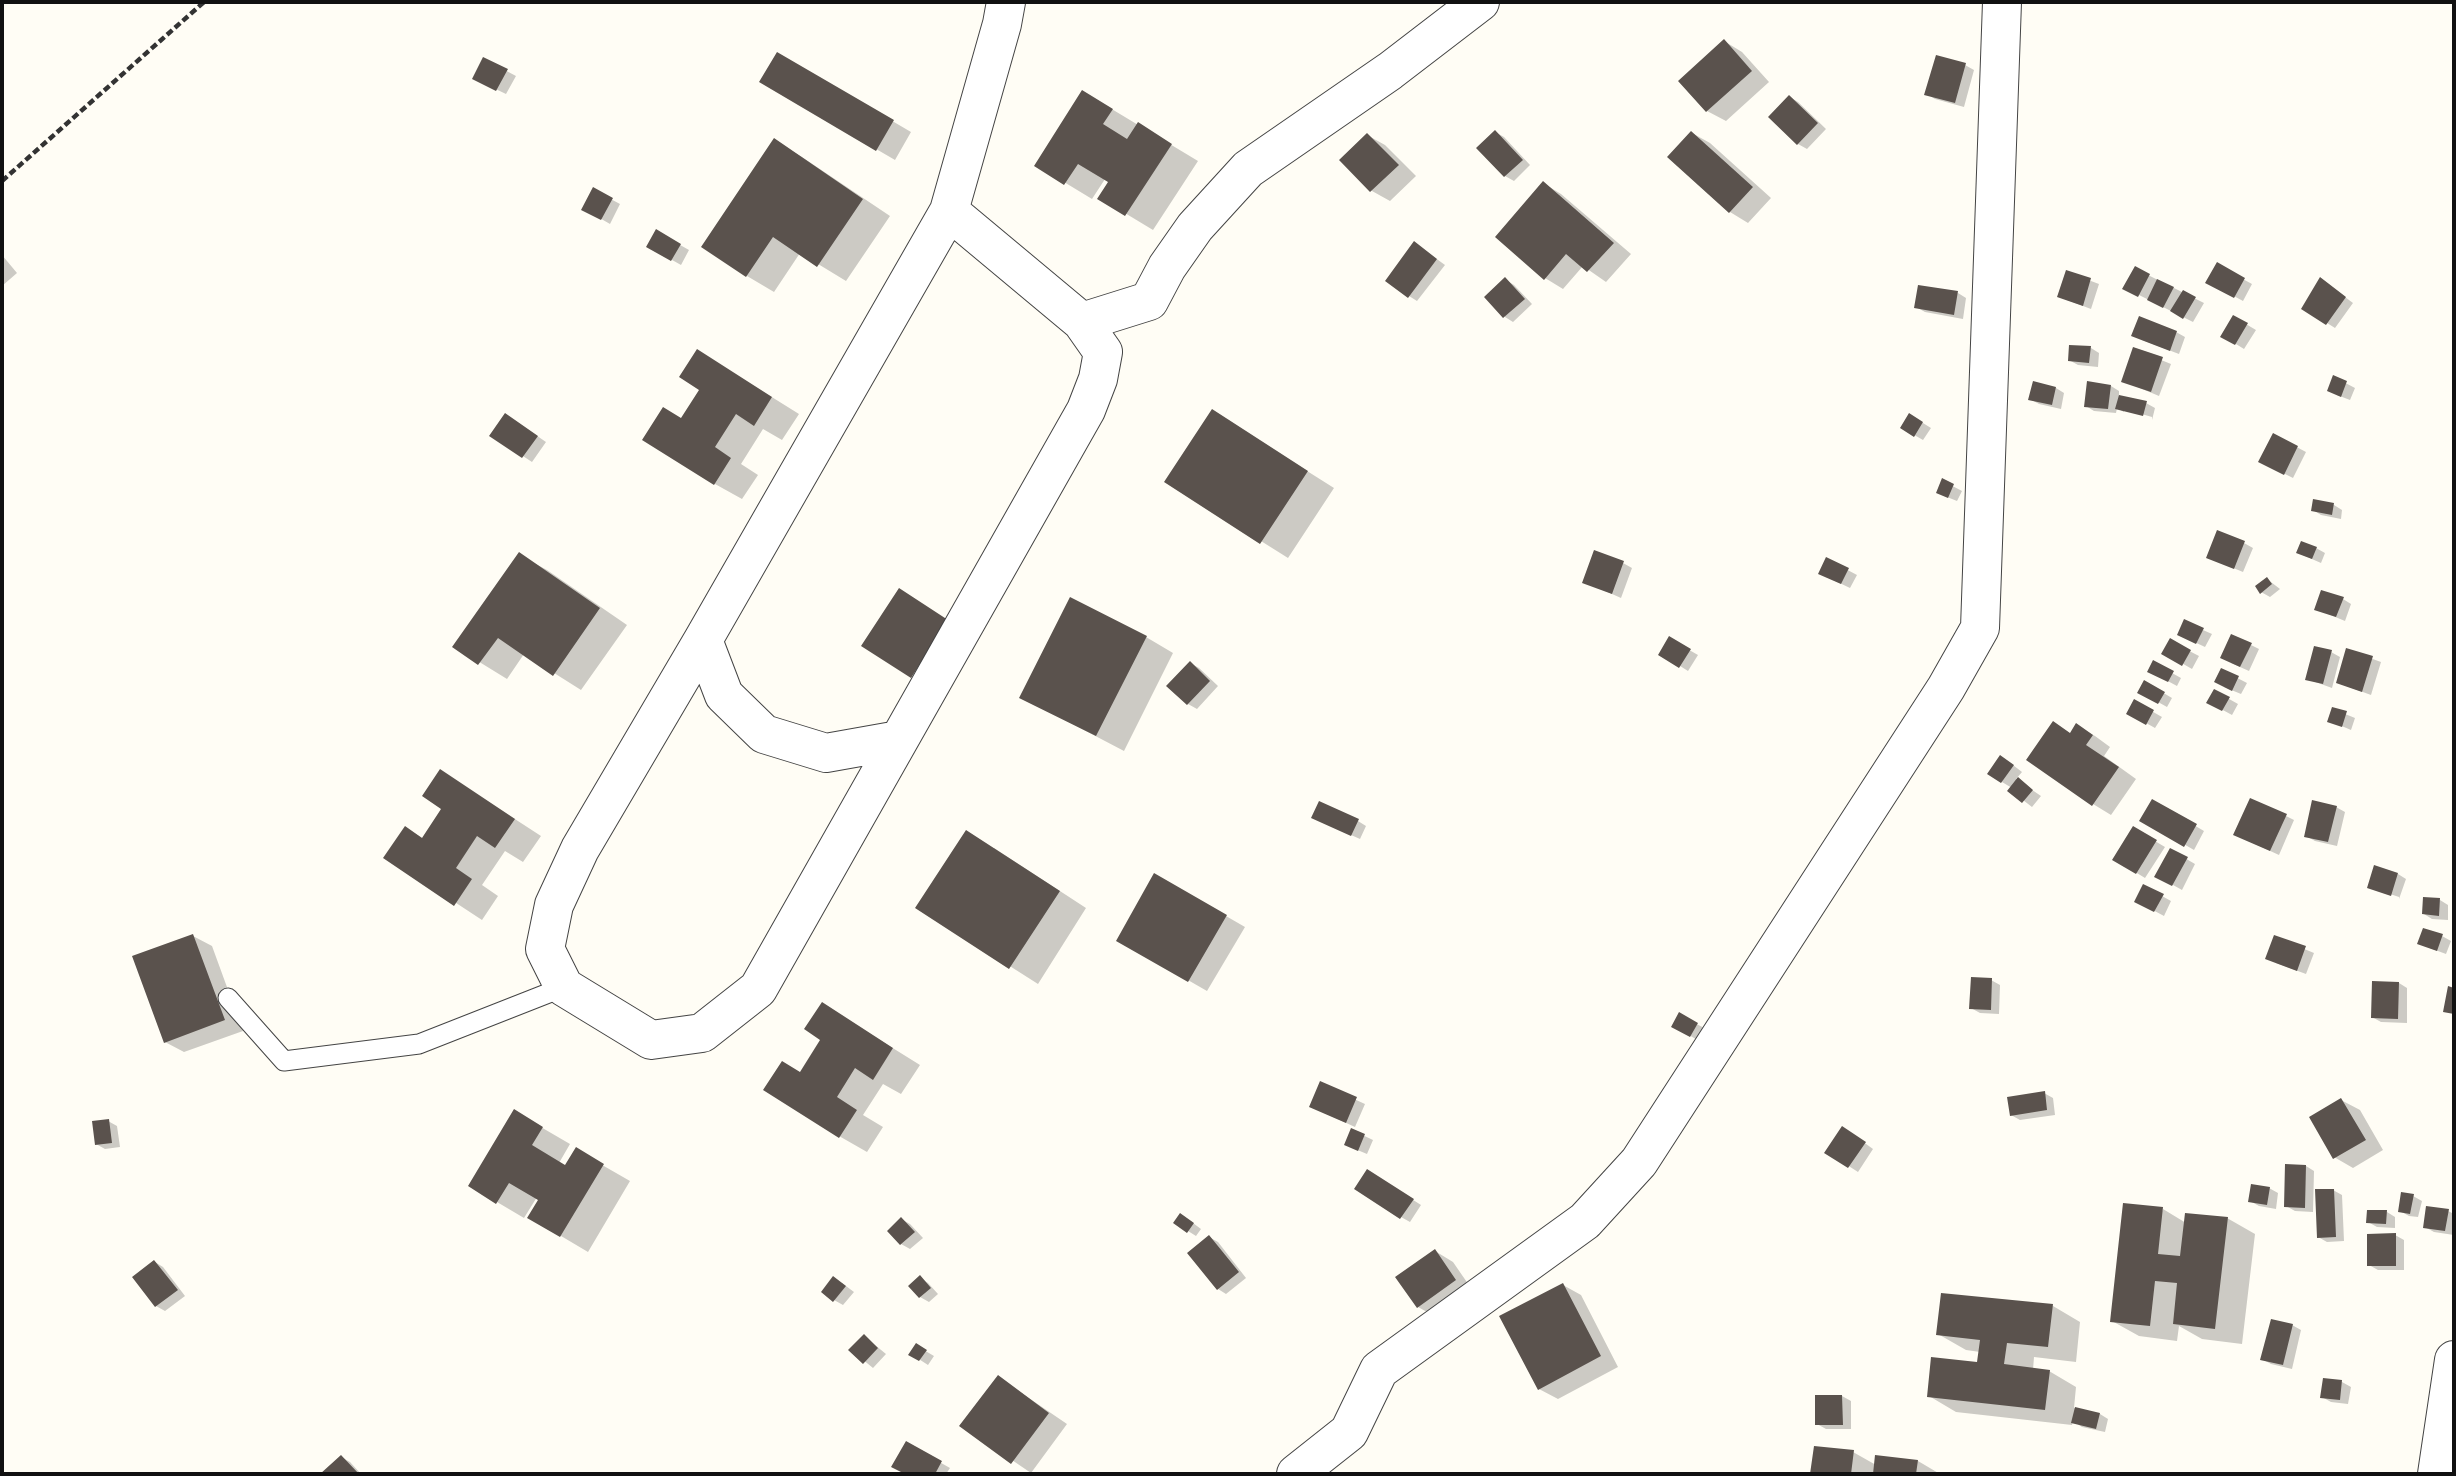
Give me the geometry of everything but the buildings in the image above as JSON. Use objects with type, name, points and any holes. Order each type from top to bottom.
[{"type":"street","points":[[949,211],[1082,322],[1103,352],[1098,379],[1086,410],[758,989],[702,1033],[651,1040],[564,987],[545,949],[554,905],[580,849],[704,640],[949,211],[1006,2]]},
{"type":"street","points":[[1082,322],[1149,301],[1167,267],[1195,227],[1248,169],[1390,71],[1480,2]]},
{"type":"street","points":[[1296,1474],[1349,1432],[1379,1370],[1586,1221],[1639,1162],[1938,700],[1980,628],[2002,2]]},
{"type":"street","points":[[704,640],[724,695],[764,734],[826,753],[899,740]]},
{"type":"street","points":[[2438,1474],[2454,1360]]},
{"type":"lane","points":[[228,998],[284,1061],[419,1044],[564,987]]},
{"type":"path","points":[[2,181],[204,2]]}]
